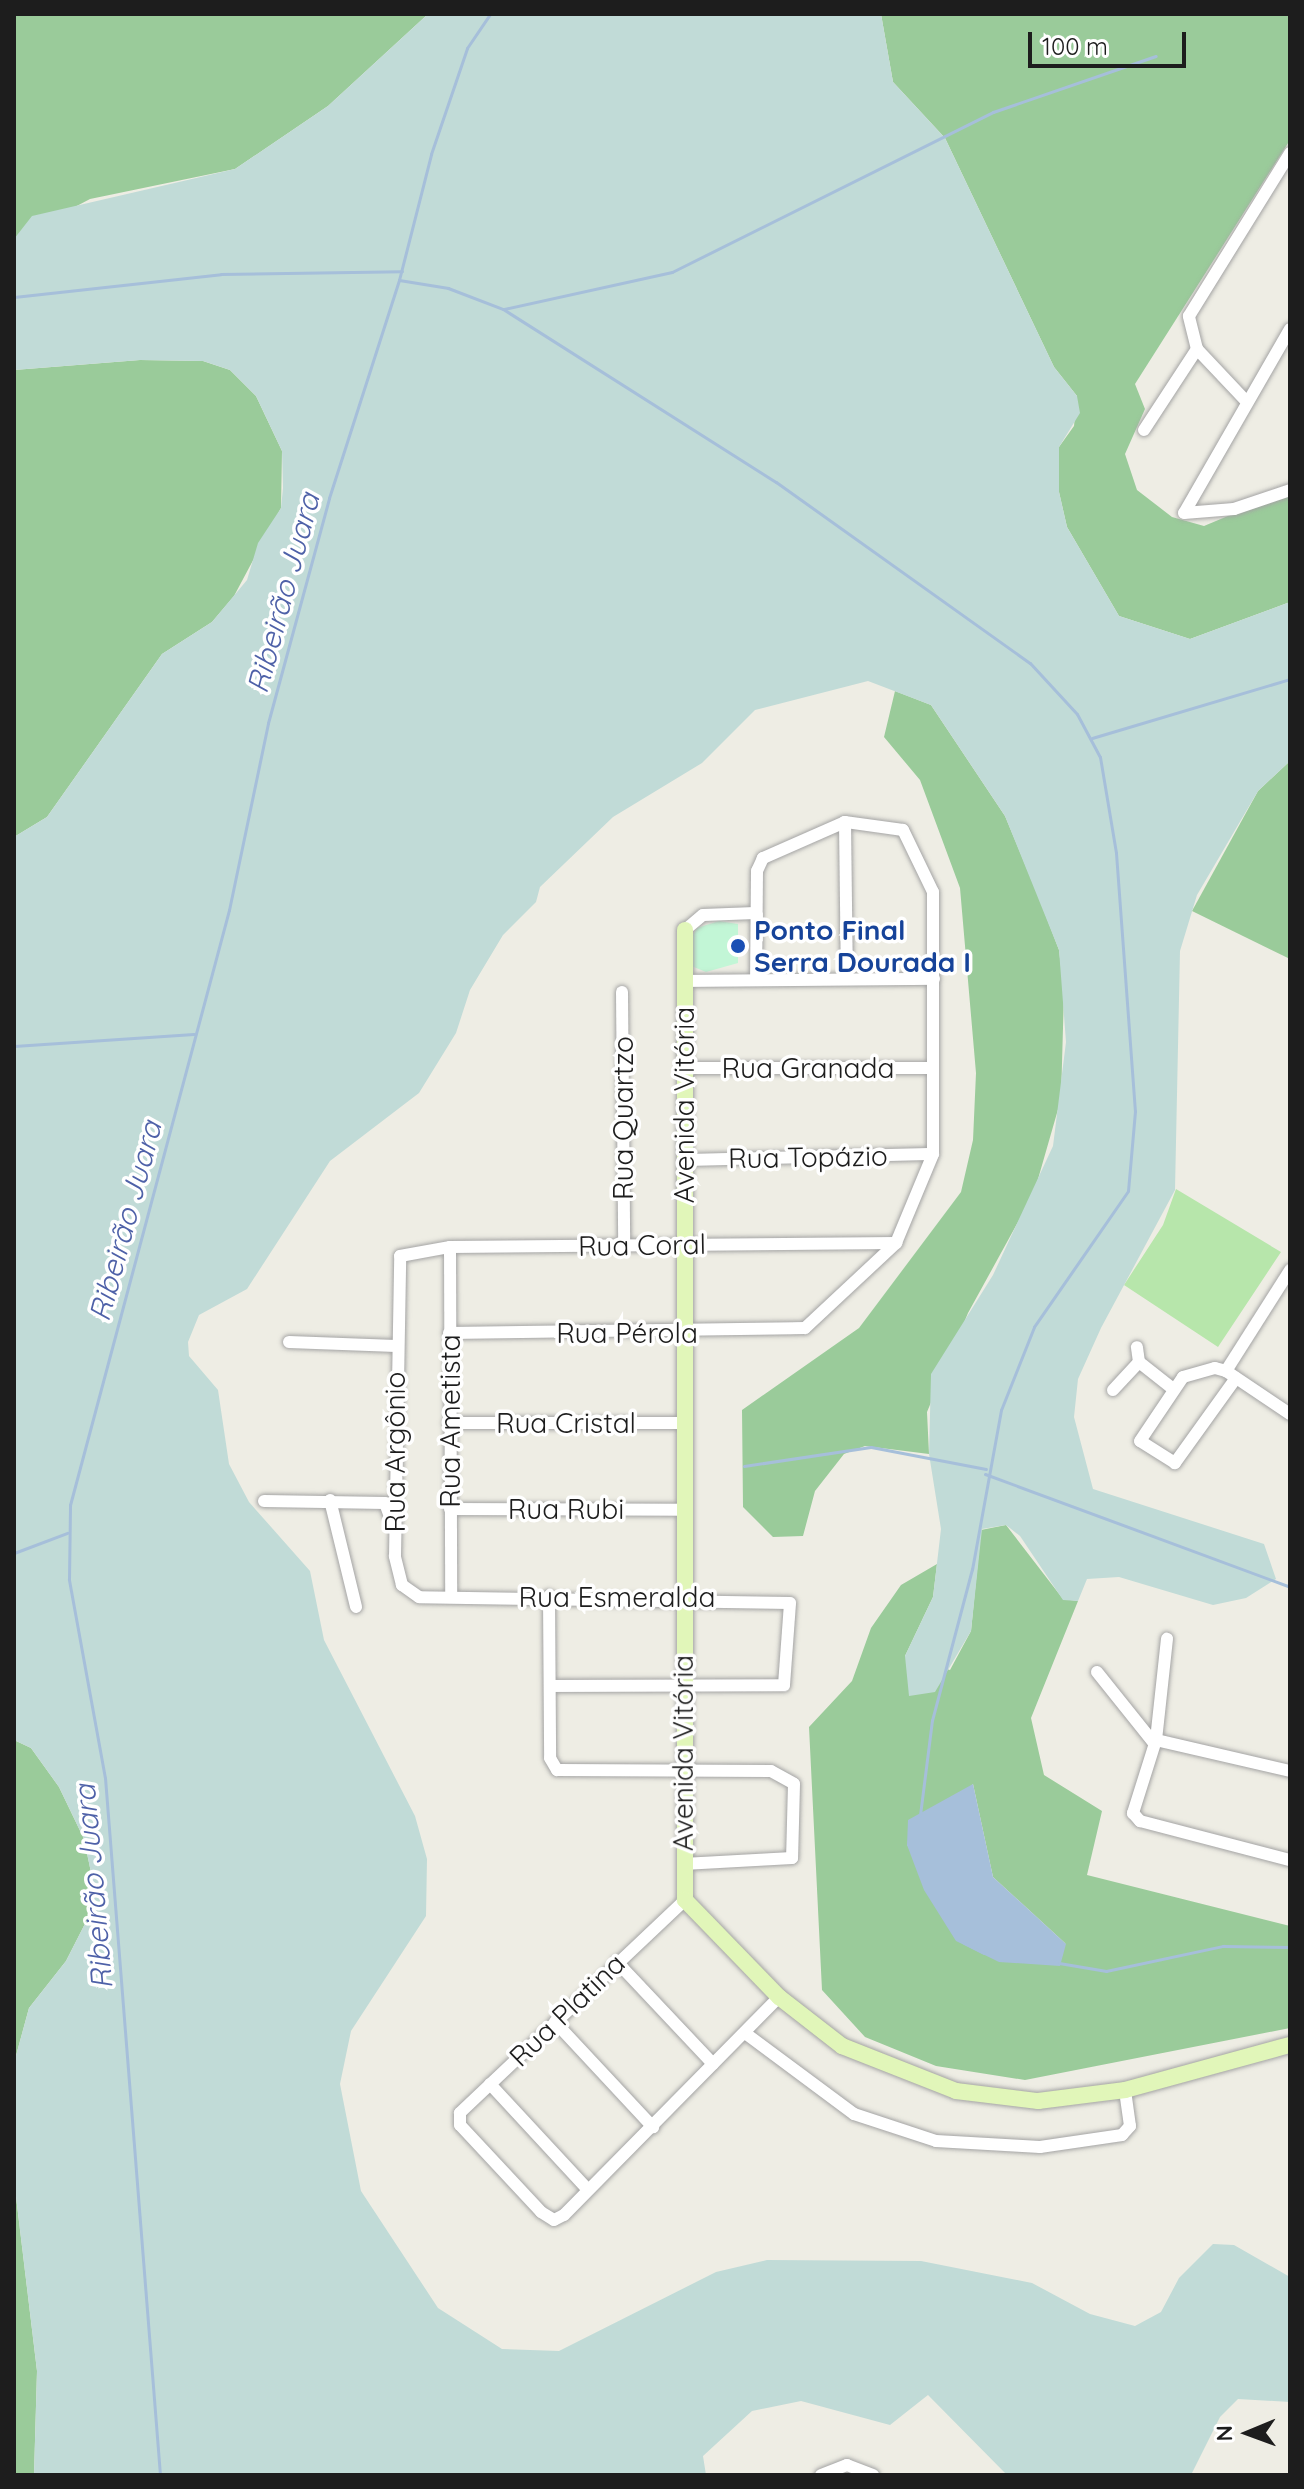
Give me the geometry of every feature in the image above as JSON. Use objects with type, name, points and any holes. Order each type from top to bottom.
[{"type":"street","points":[[1246,401],[1197,349],[1191,311],[1290,153]]},
{"type":"street","points":[[1290,329],[1184,513],[1234,509],[1290,490]]},
{"type":"street","points":[[1144,430],[1197,349]]},
{"type":"street","points":[[845,822],[847,979]]},
{"type":"street","points":[[756,979],[755,913],[759,864],[845,822],[897,825],[923,863],[933,892],[934,979],[933,1154],[896,1243]]},
{"type":"street","points":[[685,930],[703,915],[755,913]]},
{"type":"street","name":"Avenida Vitória","points":[[685,930],[682,1510],[685,1900]]},
{"type":"street","points":[[685,981],[934,979]]},
{"type":"street","name":"Rua Quartzo","points":[[622,992],[624,1245]]},
{"type":"street","name":"Rua Granada","points":[[684,1068],[932,1068]]},
{"type":"street","name":"Rua Topázio","points":[[683,1160],[933,1154]]},
{"type":"street","name":"Rua Coral","points":[[396,1265],[408,1249],[450,1247],[896,1243]]},
{"type":"street","name":"Rua Pérola","points":[[449,1333],[684,1333],[805,1328],[896,1243]]},
{"type":"street","name":"Rua Ametista","points":[[450,1247],[451,1596]]},
{"type":"street","name":"Rua Argônio","points":[[396,1265],[395,1556],[402,1585],[419,1597],[451,1596]]},
{"type":"street","points":[[1288,1414],[1231,1374],[1183,1377],[1172,1388],[1140,1437],[1168,1465],[1231,1374],[1290,1270]]},
{"type":"street","points":[[289,1342],[396,1346]]},
{"type":"street","points":[[1137,1347],[1139,1362],[1172,1388]]},
{"type":"street","points":[[1113,1390],[1139,1362]]},
{"type":"street","name":"Rua Cristal","points":[[449,1423],[683,1423]]},
{"type":"street","points":[[330,1500],[356,1607]]},
{"type":"street","points":[[264,1501],[387,1503],[395,1556]]},
{"type":"street","name":"Rua Rubi","points":[[450,1509],[682,1510]]},
{"type":"street","name":"Rua Esmeralda","points":[[451,1596],[783,1598],[790,1607],[784,1685],[682,1684]]},
{"type":"street","points":[[549,1596],[550,1758],[557,1770],[781,1772],[795,1796],[794,1855],[785,1862],[683,1864]]},
{"type":"street","points":[[1167,1639],[1156,1741],[1134,1818],[1290,1860]]},
{"type":"street","points":[[1097,1672],[1156,1741],[1290,1771]]},
{"type":"street","points":[[550,1686],[682,1684]]},
{"type":"street","points":[[685,1900],[779,1997],[842,2046],[917,2081],[1038,2101],[1125,2090],[1289,2046]]},
{"type":"street","name":"Rua Platina","points":[[588,2190],[556,2220],[460,2125],[460,2113],[685,1900]]},
{"type":"street","points":[[617,1962],[713,2064]]},
{"type":"street","points":[[490,2084],[588,2190],[779,1997]]},
{"type":"street","points":[[555,2022],[653,2127]]},
{"type":"street","points":[[745,2033],[854,2114],[970,2146],[1055,2147],[1122,2135],[1130,2126],[1125,2090]]},
{"type":"street","points":[[821,2475],[843,2465],[870,2474]]},
{"type":"green space","points":[[14,14],[428,14],[328,106],[235,169],[90,199],[14,239]]},
{"type":"green space","points":[[881,14],[1290,14],[1290,140],[1135,384],[1145,409],[1125,454],[1137,490],[1172,517],[1204,526],[1290,490],[1290,602],[1190,639],[1119,616],[1067,527],[1059,492],[1059,447],[1074,426],[1077,396],[1054,367],[945,138],[893,82]]},
{"type":"green space","points":[[140,360],[203,361],[230,370],[256,396],[282,451],[281,508],[234,596],[212,622],[162,654],[47,817],[14,837],[14,370]]},
{"type":"green space","points":[[895,691],[931,705],[1005,816],[1039,898],[1059,950],[1064,992],[1061,1099],[1034,1193],[968,1313],[927,1412],[929,1454],[865,1446],[844,1454],[815,1491],[803,1536],[773,1537],[743,1507],[742,1410],[859,1328],[961,1192],[973,1140],[976,1073],[960,888],[920,780],[884,737]]},
{"type":"green space","points":[[1290,761],[1290,959],[1192,911],[1258,791]]},
{"type":"green space","points":[[719,921],[738,924],[738,963],[706,972],[689,965],[685,949],[697,928]]},
{"type":"green space","points":[[1176,1189],[1281,1252],[1218,1347],[1124,1285],[1163,1225]]},
{"type":"green space","points":[[1006,1525],[1063,1599],[1078,1601],[1031,1718],[1044,1775],[1102,1811],[1087,1875],[1290,1926],[1290,2028],[1025,2080],[936,2066],[865,2037],[822,1990],[809,1727],[852,1681],[871,1628],[901,1585],[937,1564],[933,1597],[905,1656],[950,1670],[971,1631],[981,1530]],"holes":[[[973,1784],[993,1877],[1066,1944],[907,1845]]]},
{"type":"green space","points":[[14,1740],[31,1748],[59,1787],[84,1839],[93,1882],[92,1910],[66,1961],[29,2008],[14,2063]]},
{"type":"green space","points":[[14,2180],[37,2371],[34,2475],[14,2475]]},
{"type":"shaded area","points":[[428,14],[881,14],[893,82],[945,138],[1054,367],[1077,396],[1080,413],[1059,447],[1059,492],[1067,527],[1119,616],[1190,639],[1290,602],[1290,761],[1258,791],[1197,895],[1180,951],[1175,1190],[1101,1328],[1078,1379],[1074,1417],[1093,1489],[1264,1544],[1276,1579],[1246,1598],[1213,1605],[1119,1577],[1087,1579],[1078,1601],[1063,1600],[1020,1536],[1006,1525],[982,1529],[971,1631],[935,1692],[909,1696],[905,1656],[933,1597],[941,1529],[929,1454],[931,1374],[993,1275],[1053,1146],[1066,1042],[1059,950],[1005,816],[931,705],[868,681],[755,710],[702,763],[613,817],[540,887],[536,902],[503,935],[470,990],[456,1033],[419,1093],[330,1161],[247,1289],[199,1315],[188,1342],[189,1356],[218,1390],[229,1464],[249,1502],[310,1571],[324,1640],[415,1816],[427,1859],[426,1916],[351,2031],[340,2084],[361,2191],[438,2308],[502,2349],[559,2351],[716,2272],[767,2260],[921,2261],[1032,2283],[1090,2314],[1135,2326],[1161,2312],[1179,2278],[1213,2244],[1234,2245],[1290,2277],[1290,2402],[1238,2399],[1220,2417],[1191,2475],[1007,2475],[928,2395],[890,2425],[801,2401],[752,2411],[703,2456],[706,2475],[34,2475],[37,2371],[14,2180],[14,2063],[29,2008],[66,1961],[92,1910],[93,1882],[84,1839],[59,1787],[31,1748],[14,1740],[14,837],[47,817],[162,654],[212,622],[247,580],[258,543],[281,508],[283,488],[282,451],[256,396],[230,370],[203,361],[140,360],[14,370],[14,239],[32,216],[235,169],[328,106]]},
{"type":"water","points":[[973,1784],[993,1877],[1066,1944],[1060,1966],[999,1962],[956,1941],[924,1890],[907,1845],[908,1820]]},
{"type":"waterway","name":"Ribeirão Juara","points":[[160,2475],[105,1778],[69,1579],[70,1505],[229,910],[268,723],[329,498],[399,280],[431,154],[467,48],[490,14]]},
{"type":"waterway","points":[[504,309],[672,272],[993,112],[1156,56]]},
{"type":"waterway","points":[[14,297],[221,274],[402,271]]},
{"type":"waterway","points":[[399,280],[448,288],[503,309],[776,482],[1030,663],[1077,714],[1100,757],[1116,853],[1135,1111],[1128,1191],[1034,1327],[1001,1410],[972,1569],[932,1720],[920,1815]]},
{"type":"waterway","points":[[1092,738],[1290,679]]},
{"type":"waterway","points":[[14,1046],[194,1034]]},
{"type":"waterway","points":[[744,1466],[871,1447],[986,1469]]},
{"type":"waterway","points":[[985,1474],[1290,1587]]},
{"type":"waterway","points":[[14,1553],[67,1533]]},
{"type":"waterway","points":[[964,1943],[984,1953]]},
{"type":"waterway","points":[[1059,1963],[1106,1971],[1223,1946],[1290,1947]]},
{"type":"place","name":"Ponto Final Serra Dourada I","points":[[738,946]]}]
